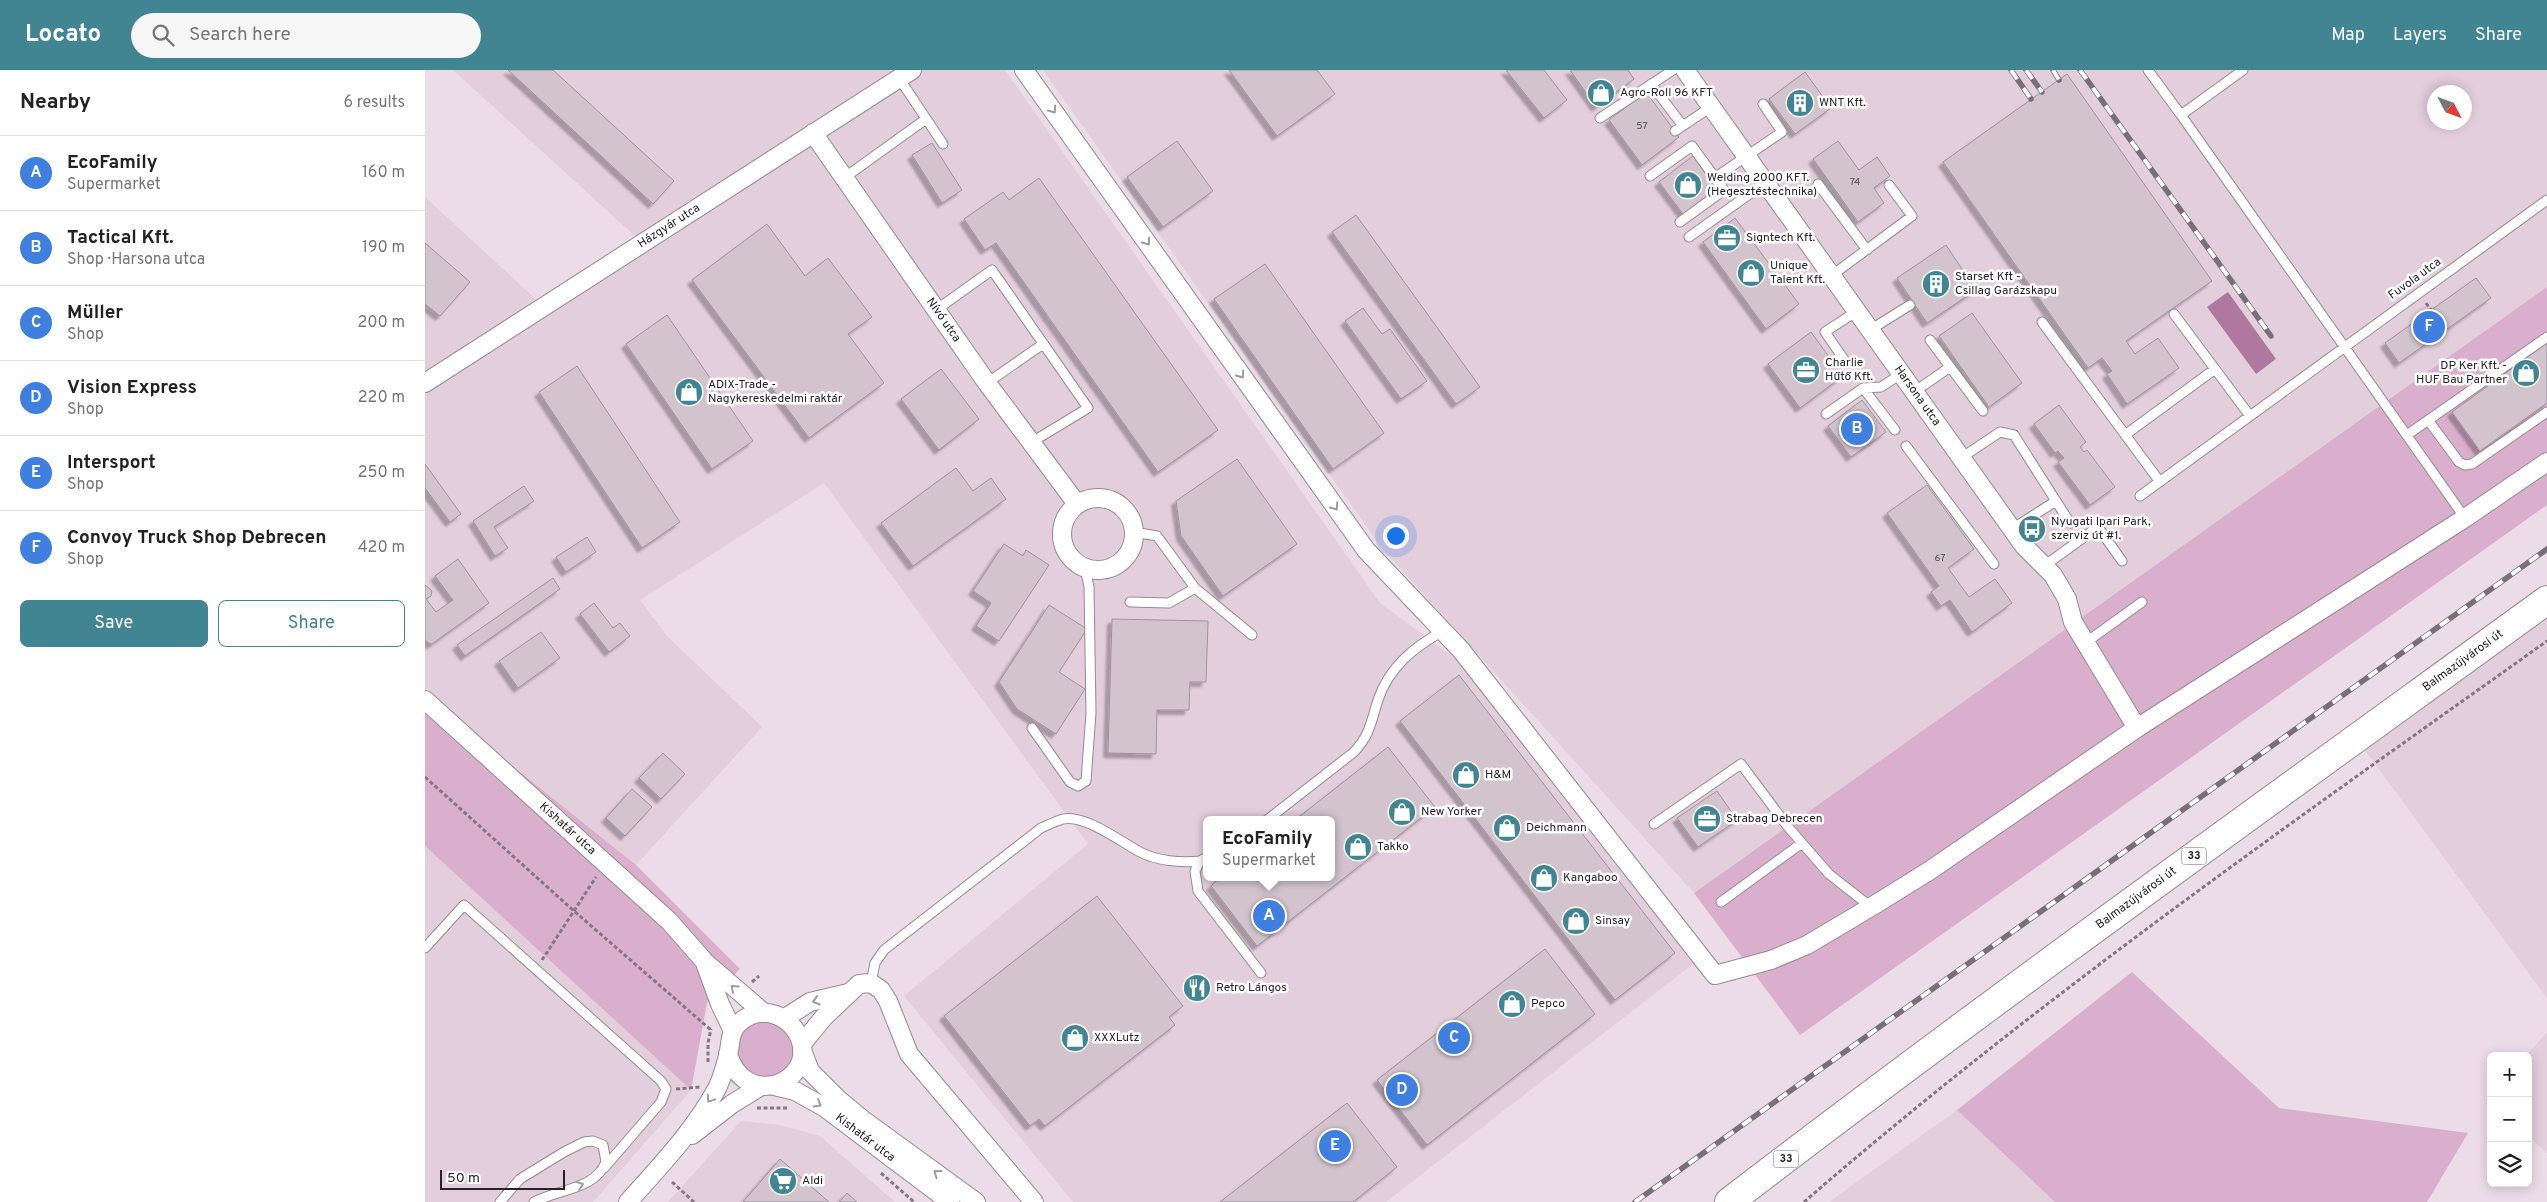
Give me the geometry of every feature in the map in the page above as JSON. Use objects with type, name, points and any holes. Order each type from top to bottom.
[{"type":"main road","name":"Balmazújvárosi út","points":[[1729,1202],[2116,912],[2547,600]]},
{"type":"street","points":[[1025,70],[1366,550],[1461,650],[1715,975],[1771,960],[1807,945],[1871,907],[1929,871],[2137,728],[2465,518],[2547,462]]},
{"type":"street","name":"Harsona utca","points":[[1685,70],[2012,529],[2053,575],[2067,599],[2073,622],[2137,728]]},
{"type":"street","name":"Házgyár utca","points":[[425,383],[905,74]]},
{"type":"street","name":"Nívó utca","points":[[813,133],[987,383],[1077,504]]},
{"type":"street","points":[[1087,499],[1108,499],[1127,511],[1132,521],[1134,532],[1133,543],[1128,554],[1120,563],[1103,570],[1085,568],[1068,554],[1063,544],[1064,522],[1069,512],[1077,504],[1087,499]]},
{"type":"street","name":"Kishatár utca","points":[[425,700],[669,921],[705,963]]},
{"type":"street","points":[[679,1144],[732,1104],[794,1072],[800,1062],[802,1047],[796,1029],[785,1018],[764,1012],[705,963]]},
{"type":"street","points":[[705,963],[720,1004],[733,1032]]},
{"type":"street","points":[[802,1047],[823,1018],[859,984],[871,983],[881,990],[888,1001],[909,1054],[1034,1202]]},
{"type":"street","points":[[785,1018],[810,1002],[851,992]]},
{"type":"street","points":[[628,1202],[679,1144],[716,1090],[733,1032],[746,1018],[764,1012]]},
{"type":"street","name":"Kishatár utca","points":[[802,1047],[810,1070],[817,1079],[862,1119],[977,1202]]},
{"type":"street","points":[[728,1054],[732,1066],[739,1076],[749,1083],[768,1086]]},
{"type":"street","name":"Kishatár utca","points":[[768,1086],[795,1091],[824,1107],[950,1202]]},
{"type":"lane","points":[[1600,118],[1673,70]]},
{"type":"lane","points":[[2148,70],[2465,518]]},
{"type":"lane","points":[[2181,115],[2243,70]]},
{"type":"lane","points":[[905,74],[926,120],[943,144]]},
{"type":"lane","points":[[1651,84],[1683,126]]},
{"type":"lane","points":[[1716,178],[1782,132],[1763,104]]},
{"type":"lane","points":[[1675,132],[1711,107]]},
{"type":"lane","points":[[844,178],[926,120]]},
{"type":"lane","points":[[1651,176],[1692,146],[1724,190],[1680,222]]},
{"type":"lane","points":[[1689,236],[1765,183]]},
{"type":"lane","points":[[1818,184],[1867,250]]},
{"type":"lane","points":[[1831,276],[1912,216],[1889,185]]},
{"type":"lane","name":"Fuvola utca","points":[[2141,496],[2547,200]]},
{"type":"lane","points":[[936,310],[992,270],[1088,408],[1032,442]]},
{"type":"lane","points":[[1870,330],[1910,305]]},
{"type":"lane","points":[[1845,361],[1825,332],[1857,311]]},
{"type":"lane","points":[[2174,314],[2250,416]]},
{"type":"lane","points":[[2042,322],[2160,482]]},
{"type":"lane","points":[[2407,436],[2547,337]]},
{"type":"lane","points":[[1930,340],[1983,411]]},
{"type":"lane","points":[[987,383],[1043,344]]},
{"type":"lane","points":[[1914,392],[1950,367]]},
{"type":"lane","points":[[2125,435],[2215,369]]},
{"type":"lane","points":[[1826,414],[1863,388],[1881,386],[1901,374]]},
{"type":"lane","points":[[1863,388],[1895,430]]},
{"type":"lane","points":[[2428,420],[2459,462],[2465,465],[2472,464],[2547,412]]},
{"type":"lane","points":[[1961,458],[2000,432],[2014,435],[2070,522]]},
{"type":"lane","points":[[1906,446],[1994,564]]},
{"type":"lane","points":[[2012,529],[2056,501]]},
{"type":"lane","points":[[2044,566],[2097,527],[2122,561]]},
{"type":"lane","points":[[1134,532],[1157,536],[1195,588],[1252,635]]},
{"type":"lane","points":[[1031,728],[1070,782],[1078,786],[1086,781],[1091,713],[1089,587],[1085,568]]},
{"type":"lane","points":[[1130,602],[1169,603],[1195,588]]},
{"type":"lane","points":[[2085,643],[2142,602]]},
{"type":"lane","points":[[1272,816],[1354,752],[1366,739],[1378,699],[1401,660],[1422,642],[1443,631]]},
{"type":"lane","points":[[1654,824],[1741,764],[1802,843],[1829,874],[1871,907]]},
{"type":"lane","points":[[871,983],[875,963],[884,950],[1041,828],[1064,818],[1087,823],[1109,832],[1141,853],[1179,863],[1203,859]]},
{"type":"lane","points":[[1721,902],[1802,843]]},
{"type":"lane","points":[[1203,859],[1195,871],[1198,891],[1261,973]]},
{"type":"lane","points":[[425,948],[464,905],[661,1081],[666,1089],[661,1102],[604,1168],[586,1184],[547,1195],[534,1202]]},
{"type":"lane","points":[[500,1202],[520,1179],[584,1142],[593,1141],[603,1146],[607,1162],[604,1168]]},
{"type":"path","points":[[2426,303],[2431,310]]},
{"type":"path","points":[[1804,1202],[1904,1118],[2112,954],[2547,641]]},
{"type":"path","points":[[425,777],[573,911],[711,1030],[707,1043],[708,1070]]},
{"type":"path","points":[[536,968],[606,863]]},
{"type":"path","points":[[666,1089],[702,1087]]},
{"type":"path","points":[[754,1108],[796,1109]]},
{"type":"path","points":[[880,1172],[914,1202]]},
{"type":"path","points":[[672,1182],[694,1202]]},
{"type":"shaded area","points":[[453,70],[1005,70],[1380,603],[1464,665],[1693,964],[1386,1202],[1073,1202],[904,996],[1088,844],[824,483],[640,600],[667,636],[762,727],[636,865],[425,696],[425,197],[551,313],[648,248]]},
{"type":"shaded area","points":[[1043,70],[2547,70],[2547,287],[1694,893],[1381,547]]},
{"type":"shaded area","points":[[2547,287],[2547,505],[1800,1035],[1694,893]]},
{"type":"shaded area","points":[[2228,292],[2276,359],[2256,374],[2207,307]]},
{"type":"shaded area","points":[[2547,603],[2547,998],[2356,738]]},
{"type":"shaded area","points":[[425,696],[636,865],[740,969],[707,1003],[691,1090],[425,846]]},
{"type":"shaded area","points":[[425,846],[691,1090],[593,1202],[425,1202]]},
{"type":"shaded area","points":[[2132,972],[2279,1108],[2468,1133],[2427,1202],[2055,1202],[1957,1110]]},
{"type":"shaded area","points":[[761,1021],[779,1025],[785,1029],[792,1040],[793,1055],[791,1065],[771,1079],[747,1073],[736,1051],[739,1040],[744,1032],[750,1026]]},
{"type":"shaded area","points":[[2547,1032],[2547,1153],[2532,1140],[2532,1052],[2530,1052]]},
{"type":"shaded area","points":[[1957,1110],[2055,1202],[1829,1202]]},
{"type":"shaded area","points":[[741,1121],[780,1125],[820,1136],[895,1202],[668,1202]]},
{"type":"building","points":[[508,70],[553,70],[674,181],[653,204]]},
{"type":"building","points":[[1229,70],[1317,70],[1335,94],[1277,136]]},
{"type":"building","points":[[1506,70],[1544,70],[1567,100],[1544,118]]},
{"type":"building","name":"Agro-Roll 96 KFT","points":[[1570,70],[1628,70],[1634,79],[1596,107]]},
{"type":"building","name":"WNT Kft.","points":[[1805,72],[1831,108],[1795,134],[1769,99]]},
{"type":"building","points":[[2067,74],[2212,281],[2126,341],[2135,354],[2158,338],[2179,368],[2127,404],[2107,374],[2112,371],[2102,358],[2088,368],[1943,162]]},
{"type":"building","points":[[1646,92],[1679,137],[1642,165],[1609,120]]},
{"type":"building","points":[[1177,141],[1213,191],[1163,227],[1127,177]]},
{"type":"building","points":[[1838,141],[1859,170],[1877,157],[1890,176],[1874,188],[1884,203],[1858,222],[1813,159]]},
{"type":"building","points":[[932,143],[962,190],[942,203],[912,155]]},
{"type":"building","name":"Welding 2000 KFT. (Hegesztéstechnika)","points":[[1693,156],[1716,189],[1683,214],[1659,182]]},
{"type":"building","points":[[1039,178],[1218,430],[1158,472],[996,243],[985,250],[964,219],[1003,192],[1009,200]]},
{"type":"building","points":[[1356,215],[1480,387],[1456,404],[1332,232]]},
{"type":"building","name":"Unique Talent Kft.","points":[[1735,218],[1799,304],[1766,329],[1703,242]]},
{"type":"building","points":[[767,224],[805,276],[828,258],[872,317],[848,334],[884,383],[809,438],[692,280]]},
{"type":"building","points":[[425,243],[470,282],[440,316],[425,304]]},
{"type":"building","name":"Starset Kft - Csillag Garázskapu","points":[[1946,245],[1976,290],[1927,323],[1897,278]]},
{"type":"building","points":[[1265,264],[1384,433],[1333,469],[1214,299]]},
{"type":"building","points":[[2476,278],[2491,298],[2399,363],[2385,343]]},
{"type":"building","points":[[1363,308],[1382,334],[1390,329],[1427,381],[1401,399],[1345,321]]},
{"type":"building","points":[[1972,313],[2022,383],[1989,407],[1939,336]]},
{"type":"building","name":"ADIX-Trade - Nagykereskedelmi raktár","points":[[667,315],[753,441],[712,469],[626,344]]},
{"type":"building","name":"Charlie Hűtő Kft.","points":[[1811,332],[1843,376],[1800,408],[1768,364]]},
{"type":"building","name":"DP Ker Kft. - HUF Bau Partner","points":[[2547,343],[2547,403],[2480,451],[2452,412]]},
{"type":"building","points":[[577,366],[680,522],[642,548],[539,392]]},
{"type":"building","points":[[941,369],[979,419],[939,450],[901,399]]},
{"type":"building","points":[[1862,400],[1886,432],[1851,457],[1828,426]]},
{"type":"building","points":[[2059,405],[2086,442],[2080,447],[2084,452],[2087,450],[2115,487],[2090,505],[2058,462],[2064,458],[2058,451],[2055,453],[2034,424]]},
{"type":"building","points":[[1237,459],[1297,544],[1223,596],[1181,536],[1176,501]]},
{"type":"building","points":[[425,464],[461,514],[450,522],[425,488]]},
{"type":"building","points":[[956,468],[973,491],[991,478],[1006,499],[913,566],[881,523]]},
{"type":"building","points":[[1927,485],[1974,549],[1948,568],[1969,597],[1995,579],[2012,603],[1972,632],[1950,600],[1941,606],[1931,592],[1939,586],[1887,513]]},
{"type":"building","points":[[524,486],[534,501],[494,527],[508,548],[495,556],[473,521]]},
{"type":"building","points":[[587,537],[596,552],[566,572],[556,557]]},
{"type":"building","points":[[1004,544],[1023,556],[1026,550],[1049,565],[999,641],[976,626],[991,603],[973,591]]},
{"type":"building","points":[[458,559],[489,603],[432,644],[428,643],[425,639],[425,585],[432,591],[431,596],[426,599],[436,612],[453,600],[435,576]]},
{"type":"building","points":[[553,578],[560,589],[465,656],[457,645]]},
{"type":"building","points":[[594,603],[613,628],[620,623],[630,636],[609,652],[580,614]]},
{"type":"building","points":[[1049,605],[1087,629],[1059,672],[1085,689],[1056,734],[1017,709],[999,682]]},
{"type":"building","points":[[1112,619],[1208,621],[1206,682],[1190,682],[1189,710],[1157,710],[1156,754],[1108,753]]},
{"type":"building","points":[[541,632],[560,658],[518,688],[499,661]]},
{"type":"building","points":[[1459,675],[1675,953],[1615,1000],[1400,721]]},
{"type":"building","points":[[1388,747],[1435,807],[1257,946],[1211,886],[1217,881],[1335,881],[1335,816],[1300,816]]},
{"type":"building","points":[[663,753],[685,774],[661,799],[639,778]]},
{"type":"building","points":[[632,789],[652,807],[625,836],[606,818]]},
{"type":"building","name":"Strabag Debrecen","points":[[1717,791],[1737,820],[1698,847],[1677,818]]},
{"type":"building","points":[[1097,896],[1183,1006],[1169,1017],[1175,1025],[1045,1126],[1039,1119],[1030,1126],[944,1016]]},
{"type":"building","points":[[1545,949],[1595,1014],[1427,1145],[1377,1080]]},
{"type":"building","points":[[1347,1103],[1397,1167],[1353,1202],[1220,1202]]},
{"type":"building","name":"Aldi","points":[[780,1159],[829,1202],[743,1202]]},
{"type":"building","name":"Aldi","points":[[847,1193],[857,1202],[839,1202]]},
{"type":"railway","points":[[2011,70],[2031,99]]},
{"type":"railway","points":[[2026,70],[2042,92]]},
{"type":"railway","points":[[2053,70],[2059,80]]},
{"type":"railway","points":[[2080,70],[2271,336]]},
{"type":"railway","points":[[1635,1202],[2547,549]]},
{"type":"place","name":"Agro-Roll 96 KFT","points":[[1601,93]]},
{"type":"place","name":"WNT Kft.","points":[[1800,103]]},
{"type":"place","name":"Welding 2000 KFT. (Hegesztéstechnika)","points":[[1688,185]]},
{"type":"place","name":"Signtech Kft.","points":[[1727,238]]},
{"type":"place","name":"Unique Talent Kft.","points":[[1751,273]]},
{"type":"place","name":"Starset Kft - Csillag Garázskapu","points":[[1936,284]]},
{"type":"place","name":"Convoy Truck Shop Debrecen","points":[[2429,327]]},
{"type":"place","name":"Charlie Hűtő Kft.","points":[[1806,370]]},
{"type":"place","name":"DP Ker Kft. - HUF Bau Partner","points":[[2526,373]]},
{"type":"place","name":"ADIX-Trade - Nagykereskedelmi raktár","points":[[689,392]]},
{"type":"place","name":"Tactical Kft.","points":[[1857,429]]},
{"type":"place","name":"Nyugati Ipari Park, szerviz út #1.","points":[[2032,529]]},
{"type":"place","name":"H&M","points":[[1466,775]]},
{"type":"place","name":"New Yorker","points":[[1402,812]]},
{"type":"place","name":"Strabag Debrecen","points":[[1707,819]]},
{"type":"place","name":"Deichmann","points":[[1507,828]]},
{"type":"place","name":"Takko","points":[[1358,847]]},
{"type":"place","name":"Kangaboo","points":[[1544,878]]},
{"type":"place","name":"EcoFamily","points":[[1269,916]]},
{"type":"place","name":"Sinsay","points":[[1576,921]]},
{"type":"place","name":"Retro Lángos","points":[[1197,988]]},
{"type":"place","name":"Pepco","points":[[1512,1004]]},
{"type":"place","name":"XXXLutz","points":[[1075,1038]]},
{"type":"place","name":"Müller","points":[[1454,1038]]},
{"type":"place","name":"Vision Express","points":[[1402,1090]]},
{"type":"place","name":"Intersport","points":[[1335,1146]]},
{"type":"place","name":"Aldi","points":[[783,1181]]}]
